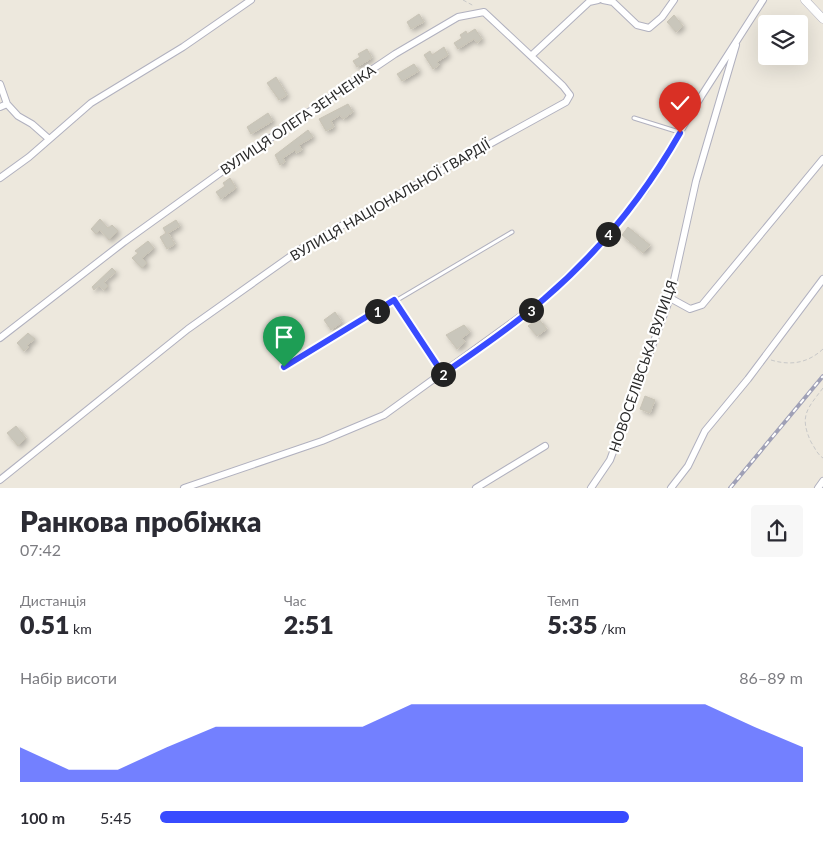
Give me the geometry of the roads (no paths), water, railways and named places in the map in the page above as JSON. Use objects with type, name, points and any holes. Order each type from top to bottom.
[{"type":"street","points":[[0,178],[91,103],[183,47],[251,0]]},
{"type":"street","points":[[531,56],[589,2],[598,0]]},
{"type":"street","points":[[603,0],[613,2],[637,25],[649,28],[662,16],[674,0]]},
{"type":"street","points":[[188,487],[356,428],[384,415],[537,305],[591,254],[645,190],[763,0]]},
{"type":"street","points":[[804,0],[819,10],[823,19]]},
{"type":"street","name":"ВУЛИЦЯ ОЛЕГА ЗЕНЧЕНКА","points":[[0,338],[124,242],[246,154],[395,54],[458,17],[484,12],[531,56]]},
{"type":"street","name":"НОВОСЕЛІВСЬКА ВУЛИЦЯ","points":[[591,488],[610,460],[670,298],[696,182],[739,36]]},
{"type":"street","name":"ВУЛИЦЯ НАЦІОНАЛЬНОЇ ГВАРДІЇ","points":[[0,480],[188,329],[305,246],[566,102],[570,95],[531,56]]},
{"type":"street","points":[[0,84],[7,104],[49,139]]},
{"type":"street","points":[[0,107],[7,104]]},
{"type":"street","points":[[670,298],[690,309],[702,305],[823,159]]},
{"type":"street","points":[[671,488],[688,466],[705,431],[765,358],[823,279]]},
{"type":"street","points":[[394,300],[443,374]]},
{"type":"street","points":[[476,488],[545,446]]},
{"type":"street","points":[[818,488],[823,481]]},
{"type":"lane","points":[[634,118],[680,133]]},
{"type":"lane","points":[[284,367],[394,300],[512,232]]},
{"type":"railway","points":[[730,488],[823,376]]}]
